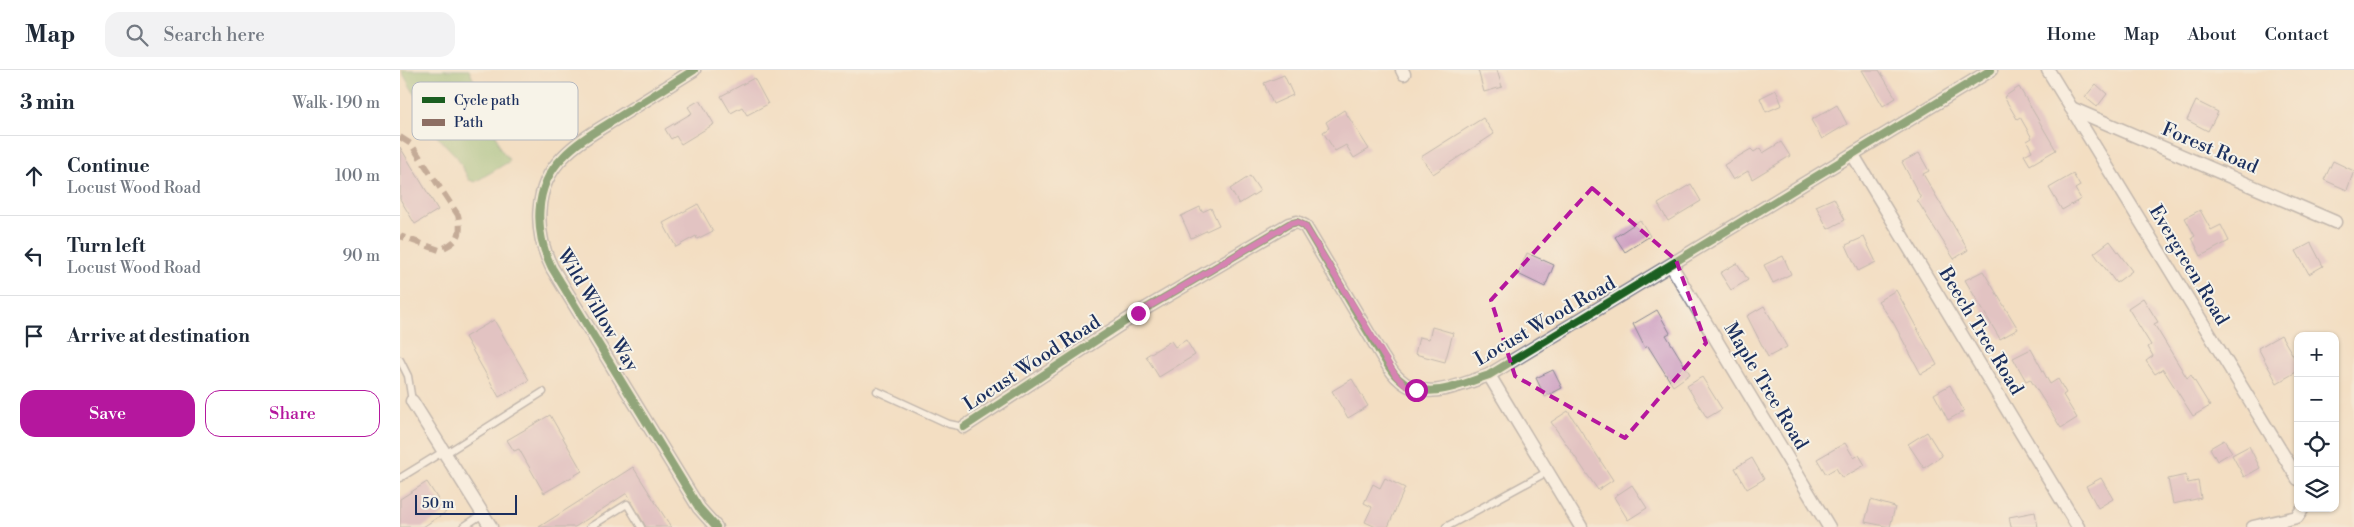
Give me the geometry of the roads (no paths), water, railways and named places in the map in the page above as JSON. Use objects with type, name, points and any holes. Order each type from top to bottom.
[{"type":"street","name":"Wild Willow Way","points":[[694,70],[594,132],[561,158],[545,186],[538,218],[543,245],[552,268],[699,508],[716,527]]},
{"type":"street","name":"Locust Wood Road","points":[[964,427],[1138,313],[1289,224],[1297,222],[1305,226],[1382,356],[1405,385],[1416,390],[1431,392],[1489,376],[1991,70]]},
{"type":"street","name":"Evergreen Road","points":[[2048,70],[2294,472]]},
{"type":"street","name":"Forest Road","points":[[2071,108],[2335,222]]},
{"type":"street","name":"Beech Tree Road","points":[[1853,155],[2078,527]]},
{"type":"street","name":"Maple Tree Road","points":[[1671,265],[1830,527]]},
{"type":"street","points":[[1489,376],[1580,527]]},
{"type":"street","points":[[412,401],[491,527]]},
{"type":"street","points":[[2253,527],[2288,520],[2297,517],[2300,512]]},
{"type":"lane","points":[[400,360],[408,376],[412,401]]},
{"type":"lane","points":[[877,391],[949,424],[964,427]]},
{"type":"lane","points":[[400,478],[543,392]]},
{"type":"lane","points":[[1446,527],[1547,472]]},
{"type":"lane","points":[[590,527],[627,504],[641,527]]},
{"type":"lane","points":[[463,527],[483,514]]}]
